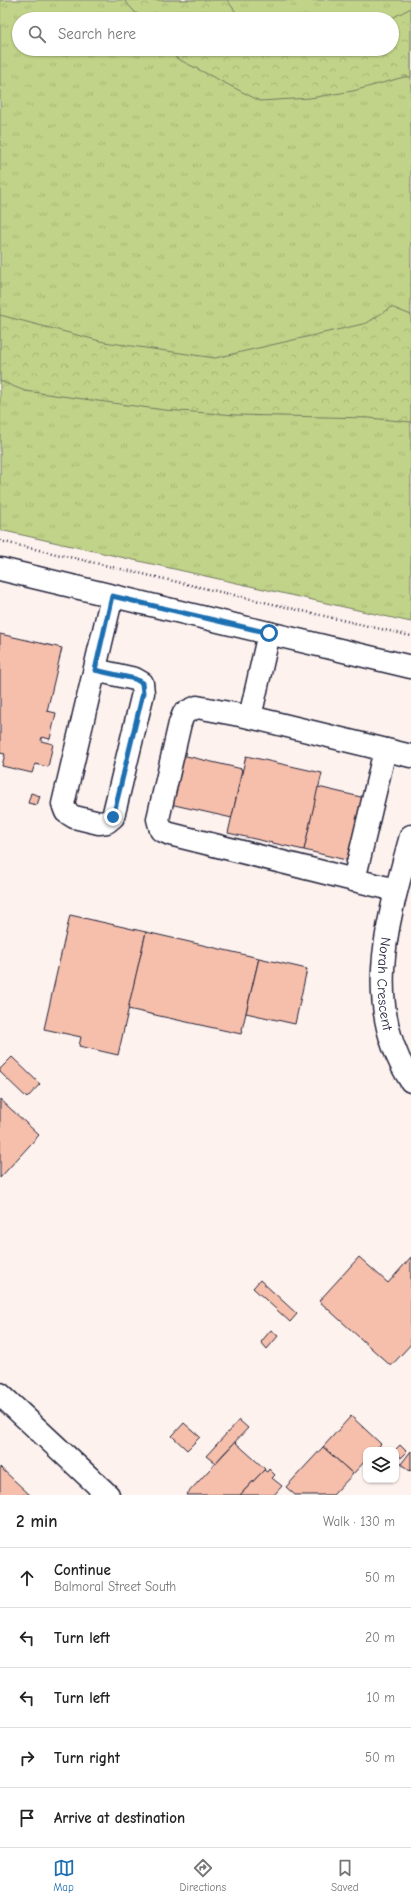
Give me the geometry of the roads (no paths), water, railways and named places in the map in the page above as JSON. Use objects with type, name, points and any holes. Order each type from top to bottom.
[{"type":"main road","points":[[0,569],[411,667]]},
{"type":"main road","points":[[95,670],[135,679],[142,683],[143,693],[113,817],[107,822],[99,823],[74,817],[66,812],[63,804],[112,596]]},
{"type":"main road","points":[[250,717],[269,633]]},
{"type":"main road","points":[[396,890],[170,834],[161,830],[158,819],[180,723],[184,713],[197,707],[250,717],[411,756]]},
{"type":"main road","points":[[354,880],[385,750]]},
{"type":"main road","name":"Norah Crescent","points":[[411,836],[387,927],[381,988],[389,1031],[401,1066],[411,1081]]},
{"type":"main road","points":[[0,1394],[108,1495]]}]
